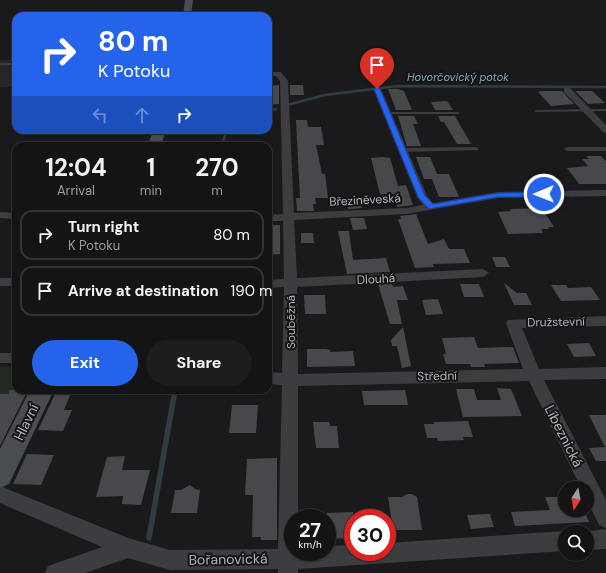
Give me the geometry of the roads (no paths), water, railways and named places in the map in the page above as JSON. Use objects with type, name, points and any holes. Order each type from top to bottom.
[{"type":"street","points":[[188,12],[189,0]]},
{"type":"street","name":"Souběžná","points":[[272,74],[278,74],[284,81],[291,284],[288,566]]},
{"type":"street","points":[[377,89],[422,197],[431,207]]},
{"type":"street","points":[[567,90],[606,130]]},
{"type":"street","name":"Březiněveská","points":[[272,218],[406,211],[498,195],[606,193]]},
{"type":"street","points":[[0,215],[12,216]]},
{"type":"street","name":"Dlouhá","points":[[272,284],[483,273]]},
{"type":"street","points":[[0,282],[12,282]]},
{"type":"street","name":"Družstevní","points":[[533,374],[513,323],[606,321]]},
{"type":"street","points":[[0,358],[12,358]]},
{"type":"street","name":"Střední","points":[[272,378],[291,380],[606,373]]},
{"type":"street","name":"Líbeznická","points":[[533,374],[606,519]]},
{"type":"street","name":"Hlavní","points":[[0,476],[40,394]]},
{"type":"street","name":"Bořanovická","points":[[0,494],[128,548],[170,560],[288,566],[558,542]]},
{"type":"street","points":[[594,539],[606,538]]},
{"type":"street","points":[[55,573],[128,548]]},
{"type":"lane","points":[[0,64],[12,64]]},
{"type":"lane","points":[[536,111],[606,110]]},
{"type":"lane","points":[[387,113],[458,113]]},
{"type":"lane","points":[[402,150],[476,149]]},
{"type":"lane","points":[[567,149],[606,149]]},
{"type":"waterway","name":"Hovorčovický potok","points":[[287,105],[325,95],[397,86],[606,87]]},
{"type":"waterway","name":"Hovorčovický potok","points":[[272,110],[276,109]]},
{"type":"waterway","name":"Hovorčovický potok","points":[[223,142],[226,134]]},
{"type":"waterway","name":"Hovorčovický potok","points":[[149,538],[174,394]]}]
